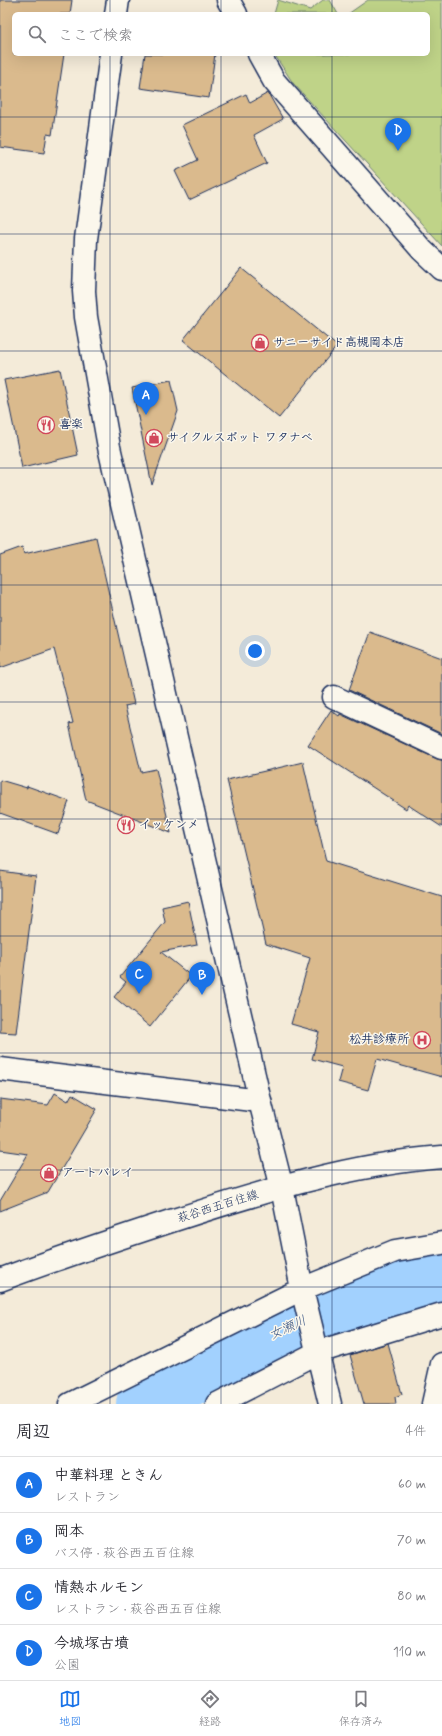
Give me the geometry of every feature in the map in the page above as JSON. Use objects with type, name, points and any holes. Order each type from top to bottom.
[{"type":"street","points":[[116,12],[118,0]]},
{"type":"street","points":[[228,0],[235,12]]},
{"type":"street","points":[[111,56],[86,239],[84,291],[86,317],[108,447],[260,1101],[282,1188],[303,1294],[330,1404]]},
{"type":"street","points":[[260,56],[274,81],[422,250],[442,269]]},
{"type":"street","points":[[334,697],[442,748]]},
{"type":"street","points":[[0,1069],[260,1101]]},
{"type":"street","name":"萩谷西五百住線","points":[[0,1280],[57,1258],[229,1202],[369,1167],[442,1157]]},
{"type":"street","points":[[70,1404],[395,1251],[442,1243]]},
{"type":"street","points":[[216,1404],[316,1346],[442,1314]]},
{"type":"street","points":[[433,1404],[442,1364]]},
{"type":"green space","points":[[278,0],[310,10],[323,0],[330,0],[337,12],[275,12]]},
{"type":"green space","points":[[368,0],[442,0],[442,246],[293,83],[275,56],[430,56],[430,12],[351,12]]},
{"type":"building","points":[[0,0],[72,0],[70,12],[12,12],[12,56],[64,56],[52,135],[47,134],[44,153],[0,147]]},
{"type":"building","points":[[145,56],[215,56],[209,98],[140,88]]},
{"type":"building","points":[[268,93],[283,119],[254,135],[267,163],[189,200],[175,171],[198,160],[182,125],[246,94],[250,103]]},
{"type":"building","name":"サニーサイド高槻岡本店","points":[[241,268],[337,346],[279,418],[183,340]]},
{"type":"building","points":[[60,369],[78,455],[22,468],[4,380]]},
{"type":"building","points":[[171,380],[178,411],[152,485],[132,388]]},
{"type":"building","points":[[96,537],[134,704],[125,706],[141,772],[156,769],[171,833],[86,800],[69,724],[73,723],[54,649],[0,668],[0,555],[22,547],[24,554]]},
{"type":"building","points":[[370,632],[442,658],[442,734],[349,690]]},
{"type":"building","points":[[331,710],[339,716],[340,714],[442,760],[442,827],[408,805],[406,809],[308,745]]},
{"type":"building","points":[[303,762],[326,861],[442,897],[442,1077],[377,1059],[368,1090],[338,1082],[342,1067],[312,1059],[319,1032],[291,1024],[310,958],[266,944],[227,780]]},
{"type":"building","points":[[0,780],[27,788],[27,786],[69,801],[58,834],[0,813]]},
{"type":"building","points":[[0,871],[36,876],[16,1033],[0,1032]]},
{"type":"building","points":[[188,901],[197,945],[161,952],[191,976],[150,1027],[114,997],[126,982],[120,977],[165,922],[162,907]]},
{"type":"building","points":[[55,1093],[68,1101],[72,1094],[97,1109],[48,1192],[0,1211],[0,1201],[28,1154],[0,1150],[0,1099],[48,1105]]},
{"type":"building","points":[[388,1343],[402,1394],[395,1397],[396,1404],[364,1404],[350,1355]]},
{"type":"waterway","name":"女瀬川","points":[[144,1404],[278,1331],[340,1307],[442,1276]]},
{"type":"place","name":"今城塚古墳","points":[[398,151]]},
{"type":"place","name":"サニーサイド高槻岡本店","points":[[260,343]]},
{"type":"place","name":"中華料理 ときん","points":[[146,415]]},
{"type":"place","name":"喜楽","points":[[46,425]]},
{"type":"place","name":"サイクルスポット ワタナベ","points":[[154,438]]},
{"type":"place","name":"イッケンメ","points":[[126,825]]},
{"type":"place","name":"情熱ホルモン","points":[[139,994]]},
{"type":"place","name":"岡本","points":[[202,995]]},
{"type":"place","name":"松井診療所","points":[[422,1040]]},
{"type":"place","name":"アートバレイ","points":[[49,1173]]}]
